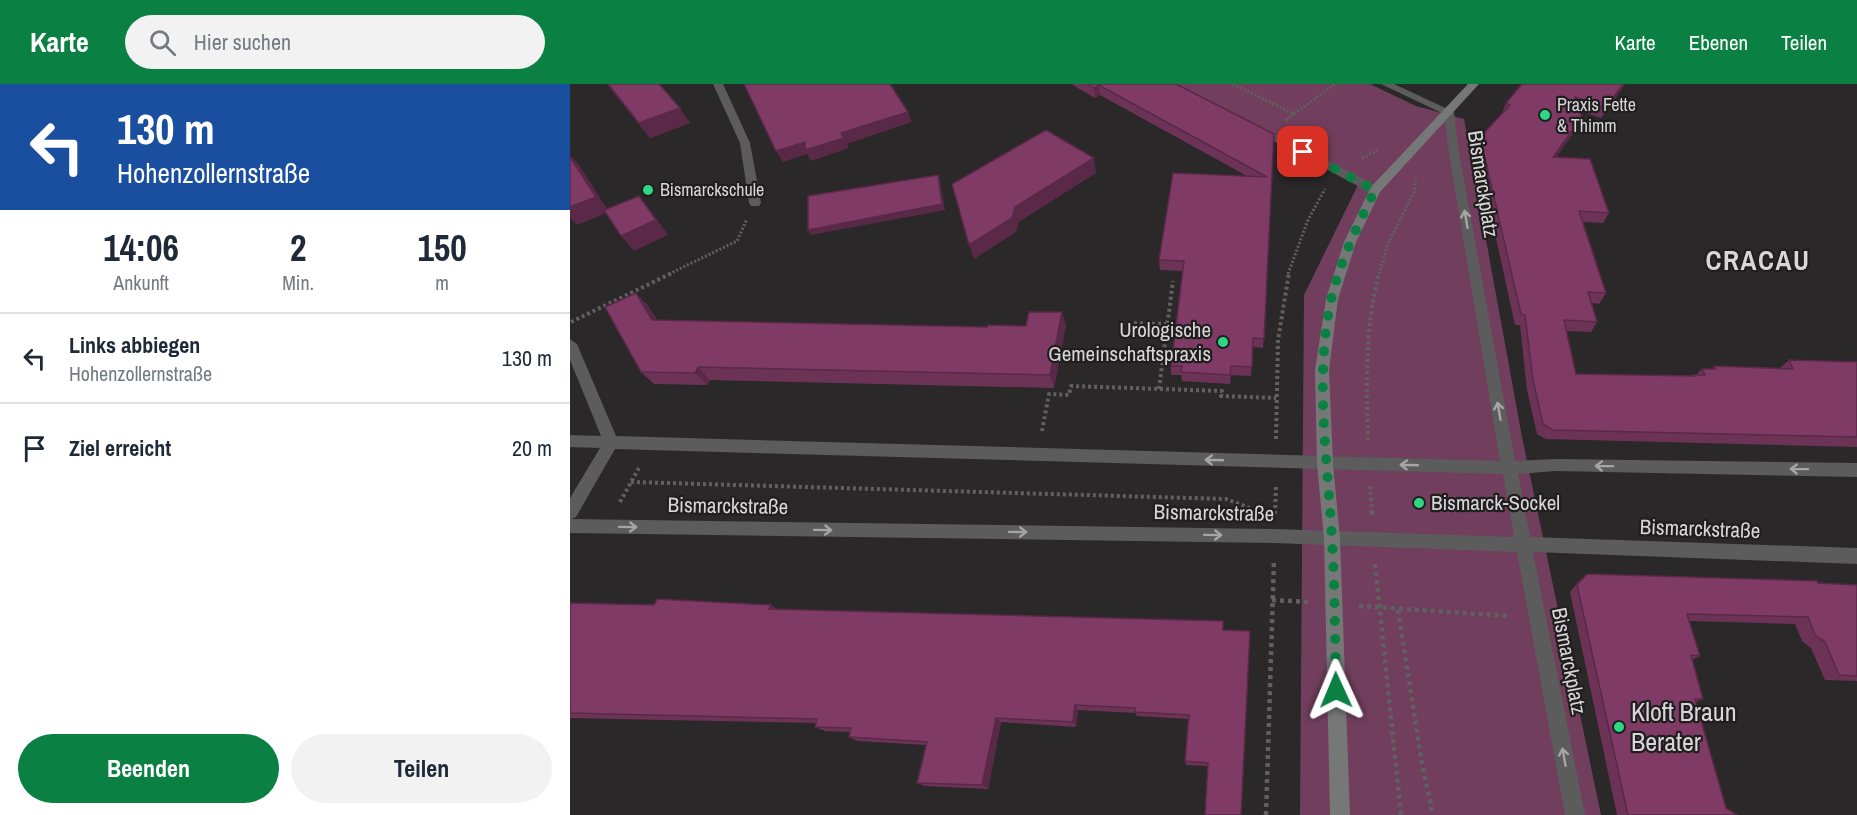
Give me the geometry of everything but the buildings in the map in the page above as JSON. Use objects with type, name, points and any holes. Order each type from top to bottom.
[{"type":"street","points":[[718,84],[745,143],[755,202]]},
{"type":"street","points":[[1386,84],[1449,112],[1474,84]]},
{"type":"street","name":"Bismarckplatz","points":[[1340,815],[1332,539],[1325,463],[1322,370],[1332,299],[1350,242],[1375,190],[1449,112]]},
{"type":"street","name":"Bismarckplatz","points":[[1449,112],[1454,153],[1509,468],[1575,815]]},
{"type":"street","points":[[1247,122],[1375,190]]},
{"type":"street","points":[[570,344],[611,442]]},
{"type":"street","points":[[570,441],[1509,468],[1556,465],[1857,470]]},
{"type":"street","points":[[570,512],[611,442]]},
{"type":"street","name":"Bismarckstraße","points":[[570,526],[1332,539],[1857,556]]},
{"type":"path","points":[[1233,84],[1294,114]]},
{"type":"path","points":[[1268,133],[1335,84]]},
{"type":"path","points":[[570,322],[736,241],[755,202]]},
{"type":"path","points":[[1159,389],[1173,281]]},
{"type":"path","points":[[1128,323],[1166,324]]},
{"type":"path","points":[[1037,455],[1049,394],[1069,395],[1071,386],[1222,391],[1221,396],[1276,398]]},
{"type":"path","points":[[607,526],[651,444]]},
{"type":"path","points":[[631,482],[1226,499],[1275,519]]},
{"type":"path","points":[[1272,600],[1538,618]]},
{"type":"path","points":[[1398,610],[1422,764],[1433,815]]},
{"type":"shaded area","points":[[1163,84],[1370,84],[1416,106],[1464,119],[1522,437],[1601,815],[1300,815],[1304,295],[1358,185]]},
{"type":"place","name":"Praxis Fette & Thimm","points":[[1545,115]]},
{"type":"place","name":"Bismarckschule","points":[[648,190]]},
{"type":"place","name":"Urologische Gemeinschaftspraxis","points":[[1223,342]]},
{"type":"place","name":"Bismarck-Sockel","points":[[1419,503]]},
{"type":"place","name":"Kloft Braun Berater","points":[[1619,727]]},
{"type":"district","name":"CRACAU","points":[[1758,261]]},
{"type":"route","points":[[1303,152],[1375,190],[1350,242],[1332,299],[1322,370],[1325,463],[1332,539],[1336,690]]}]
